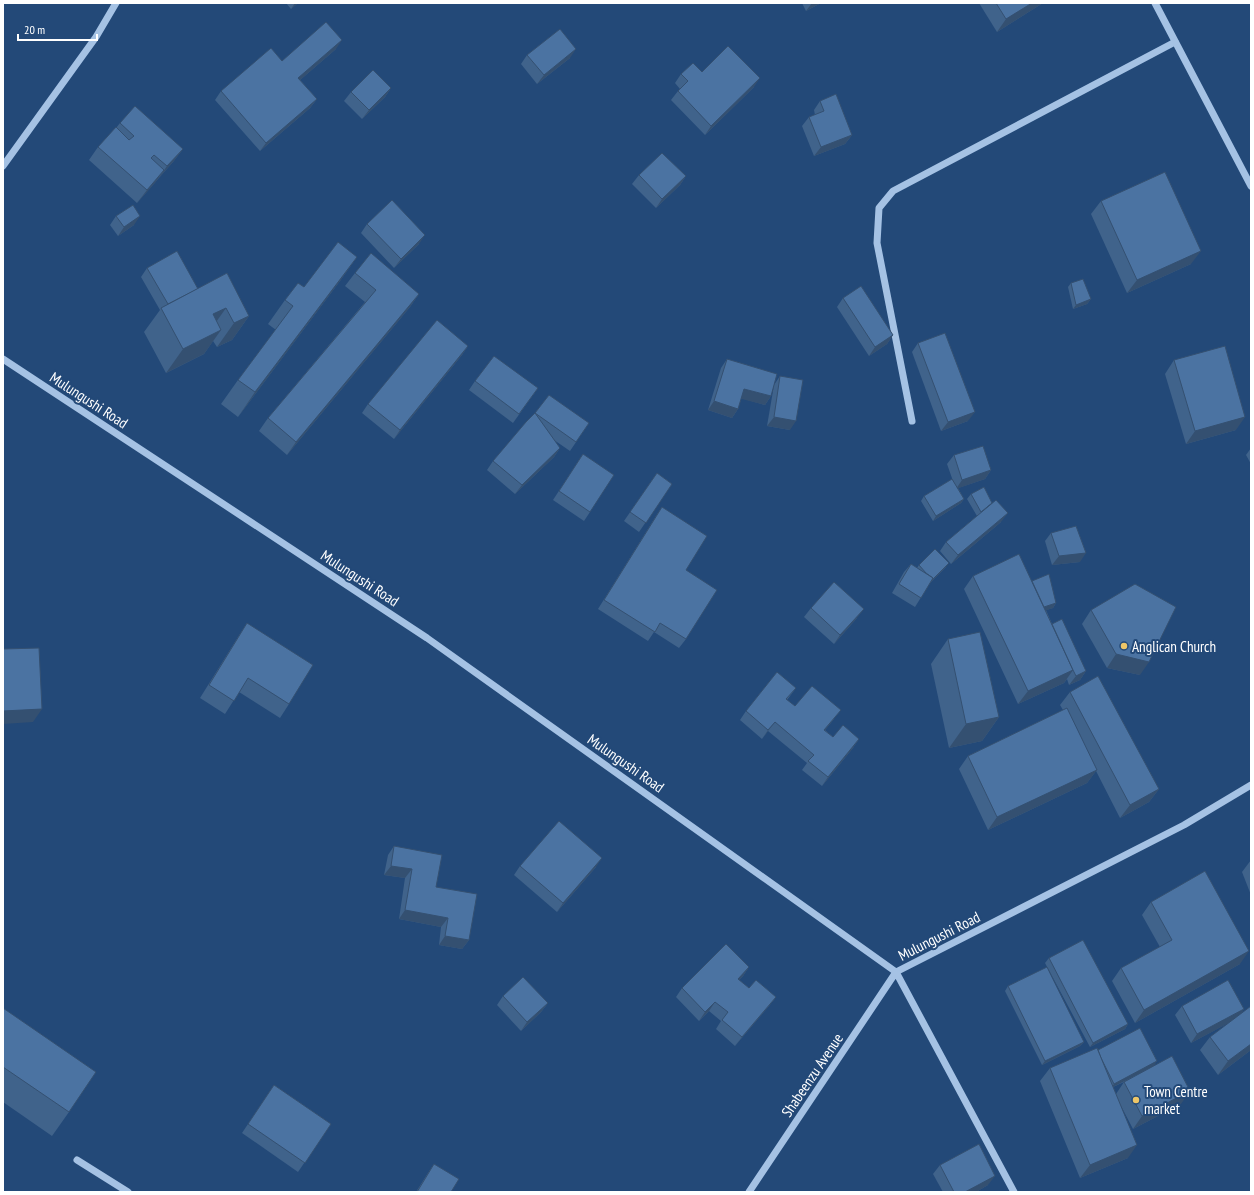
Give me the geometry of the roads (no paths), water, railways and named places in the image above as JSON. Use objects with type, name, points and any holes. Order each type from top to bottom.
[{"type":"street","points":[[3,166],[96,37],[116,3]]},
{"type":"street","points":[[1155,3],[1251,186]]},
{"type":"street","points":[[912,421],[877,243],[878,208],[893,191],[1175,42]]},
{"type":"street","name":"Mulungushi Road","points":[[3,359],[427,638],[896,972],[1184,826],[1251,785]]},
{"type":"street","points":[[896,972],[1014,1192]]},
{"type":"street","name":"Shabeenzu Avenue","points":[[748,1192],[896,972]]},
{"type":"street","points":[[77,1160],[128,1192]]},
{"type":"place","name":"Anglican Church","points":[[1124,646]]},
{"type":"place","name":"Town Centre market","points":[[1136,1100]]}]
